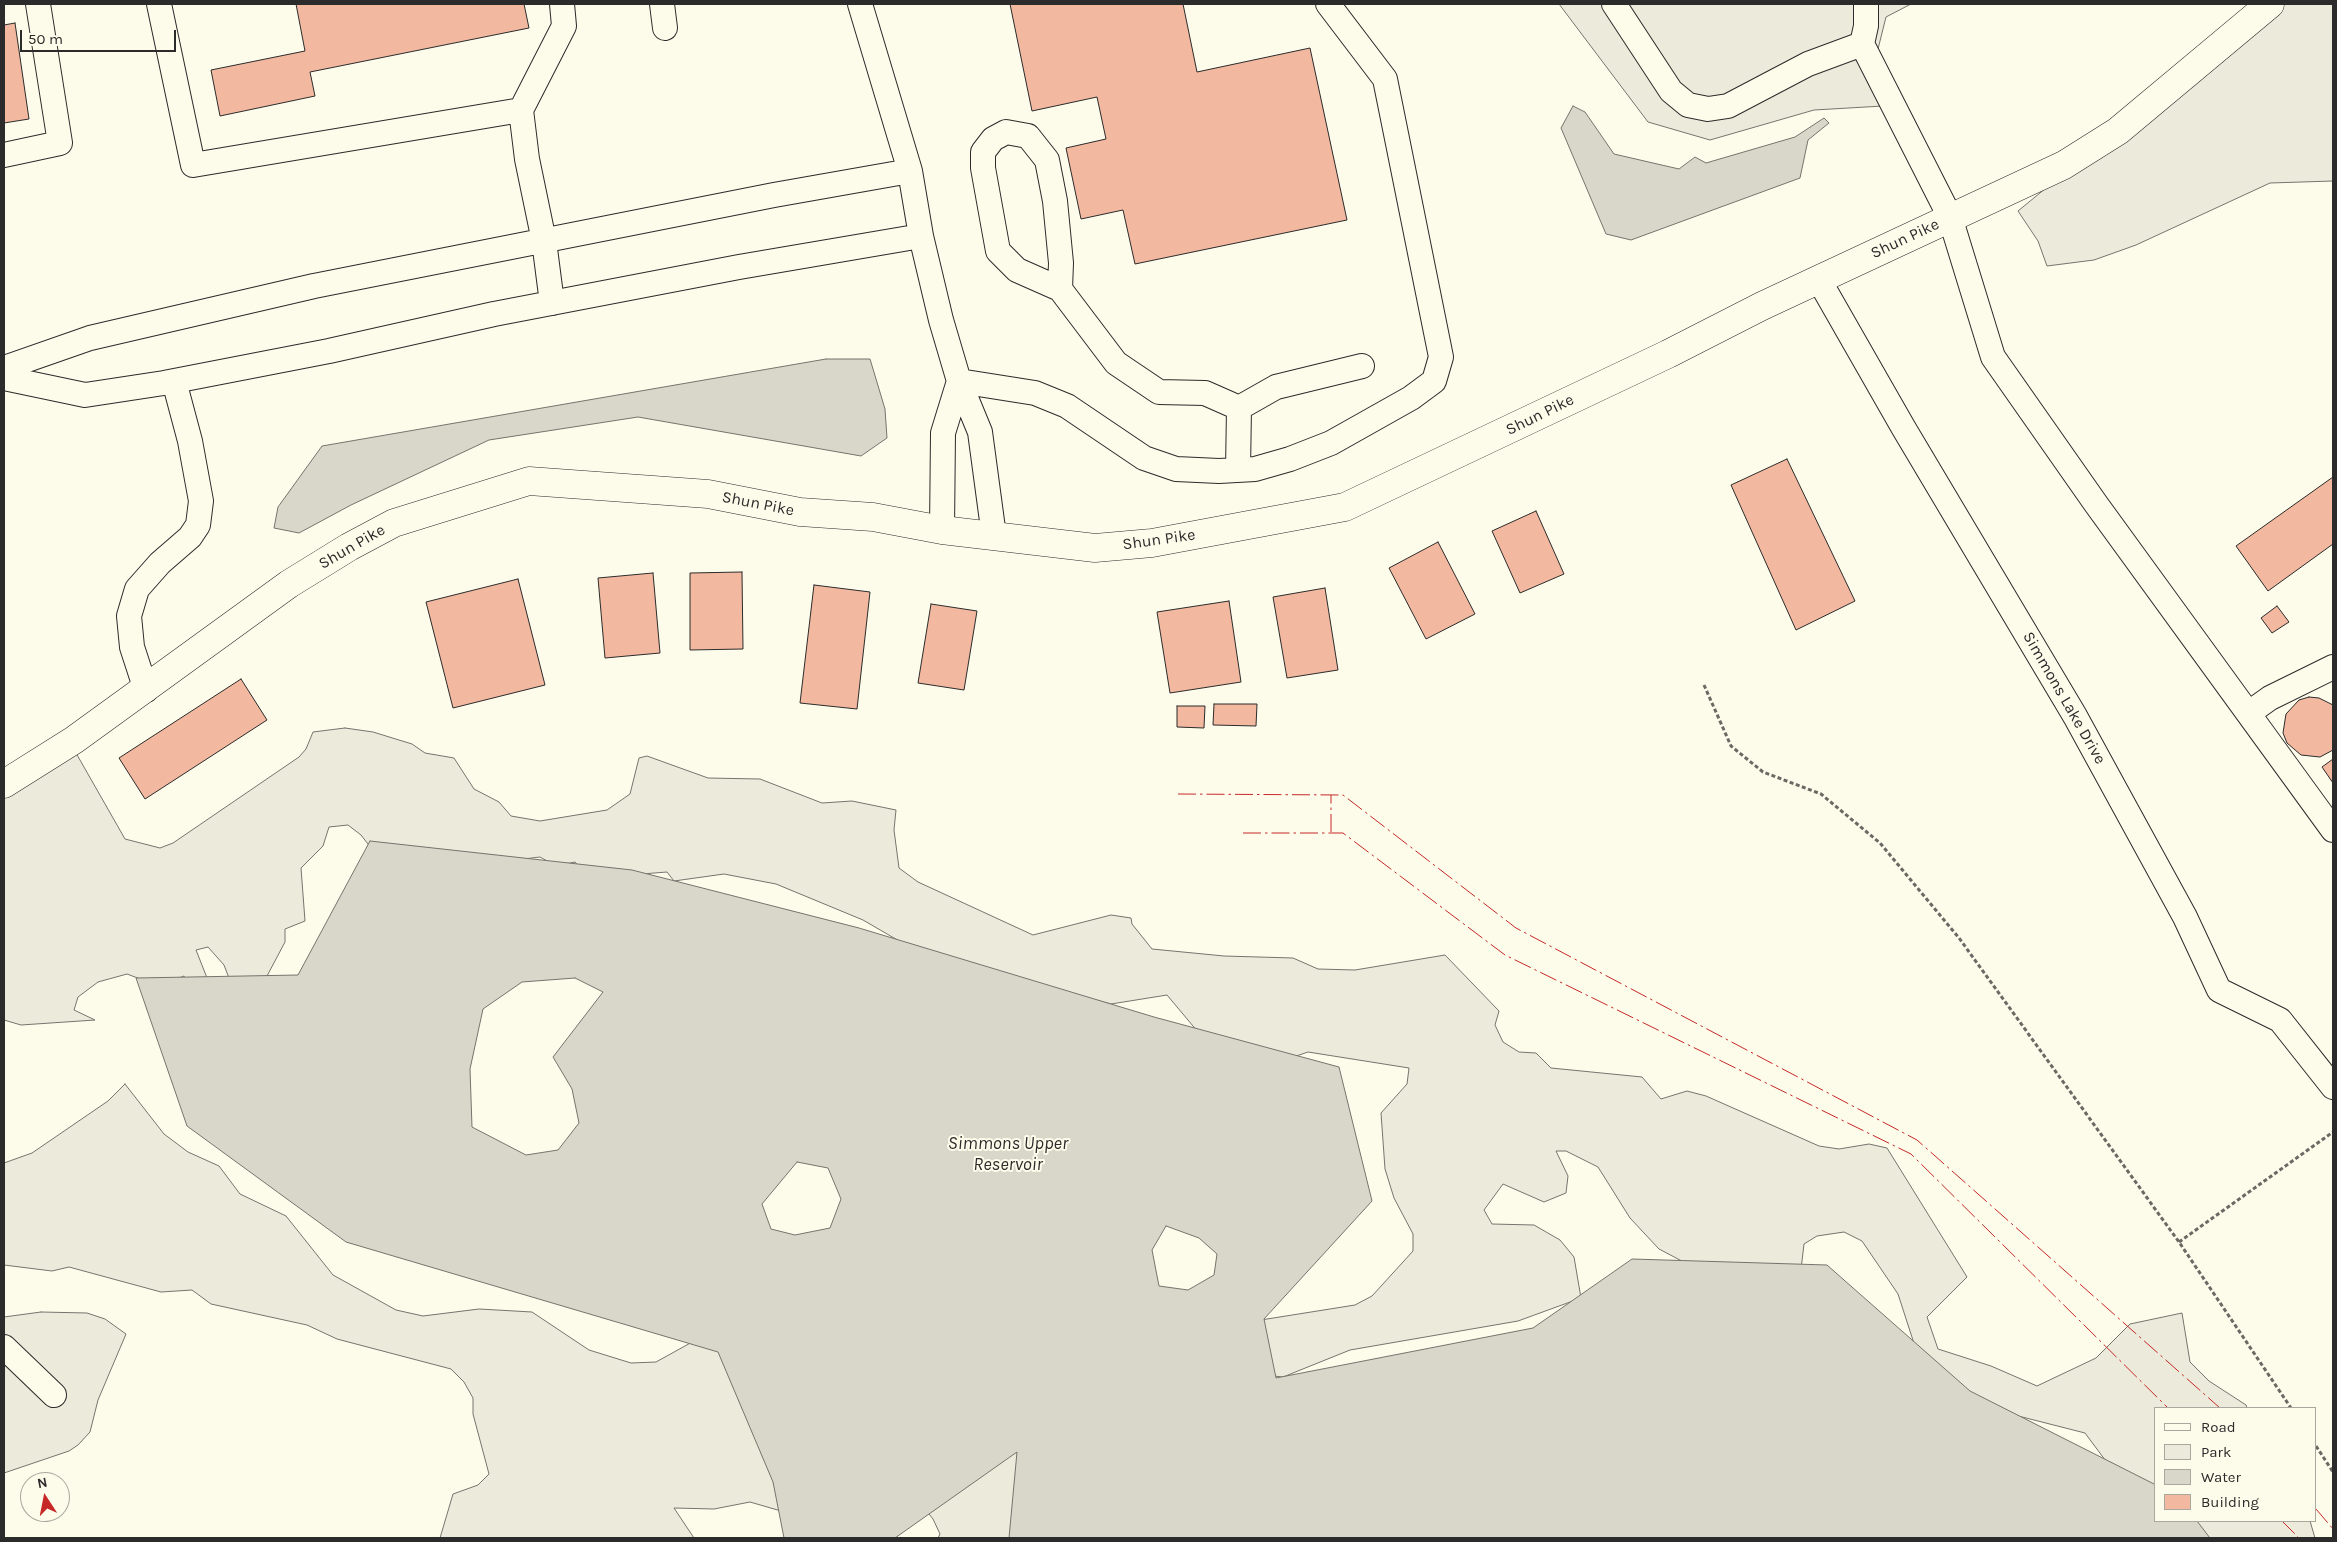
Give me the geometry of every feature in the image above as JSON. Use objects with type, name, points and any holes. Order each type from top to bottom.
[{"type":"main road","name":"Shun Pike","points":[[4,784],[74,740],[146,690],[289,584],[349,547],[394,523],[529,481],[708,494],[800,512],[874,517],[942,530],[1045,544],[1095,548],[1142,544],[1291,519],[1345,507],[1950,217],[2064,165],[2118,131],[2270,4]]},
{"type":"street","points":[[4,155],[60,144],[38,4]]},
{"type":"street","points":[[159,4],[193,165],[522,110]]},
{"type":"street","points":[[552,303],[544,241],[527,159],[522,110],[564,26],[562,4]]},
{"type":"street","points":[[662,4],[665,28]]},
{"type":"street","points":[[860,4],[910,171],[921,236],[940,320],[959,381],[980,432],[994,536]]},
{"type":"street","points":[[959,381],[1035,393],[1067,406],[1144,458],[1176,469],[1238,470],[1255,469],[1290,459],[1331,443],[1411,398],[1434,381],[1441,357],[1385,79],[1328,4]]},
{"type":"street","points":[[1614,4],[1671,91],[1688,104],[1708,109],[1728,106],[1808,64],[1862,44]]},
{"type":"street","points":[[1866,4],[1866,26],[1862,44],[1950,217],[1993,357],[2096,504],[2333,830]]},
{"type":"street","points":[[1060,289],[1061,263],[1055,201],[1047,160],[1028,136],[1006,132],[993,139],[983,152],[983,168],[998,251],[1017,270],[1060,289],[1116,363],[1159,392],[1205,393],[1239,408]]},
{"type":"street","points":[[4,368],[90,338],[314,286],[774,195],[910,171]]},
{"type":"street","points":[[4,378],[85,395],[174,381],[552,303],[739,267],[921,236]]},
{"type":"street","name":"Simmons Lake Drive","points":[[1819,280],[1903,427],[2075,716],[2185,916],[2219,990],[2280,1020],[2333,1087]]},
{"type":"street","points":[[1239,408],[1276,387],[1362,366]]},
{"type":"street","points":[[146,690],[132,647],[129,616],[137,589],[160,563],[190,537],[198,525],[201,501],[190,441],[174,381]]},
{"type":"street","points":[[942,530],[943,433],[959,381]]},
{"type":"street","points":[[1238,470],[1239,408]]},
{"type":"street","points":[[2249,713],[2270,698],[2333,666]]},
{"type":"street","points":[[4,1347],[54,1395]]},
{"type":"path","points":[[1704,685],[1731,746],[1763,772],[1821,794],[1880,843],[1965,946],[2179,1242],[2290,1407]]},
{"type":"path","points":[[2179,1242],[2333,1132]]},
{"type":"path","points":[[2317,1448],[2333,1472]]},
{"type":"green space","points":[[1559,4],[1911,4],[1886,17],[1875,61],[1883,106],[1814,110],[1710,140],[1648,122]]},
{"type":"green space","points":[[2253,4],[2333,4],[2333,181],[2270,183],[2136,245],[2094,260],[2047,266],[2038,241],[2018,211],[2152,101]]},
{"type":"green space","points":[[345,728],[373,732],[412,744],[425,753],[454,758],[474,789],[499,802],[511,816],[540,821],[607,810],[630,794],[639,758],[647,756],[708,778],[760,779],[822,803],[852,801],[896,810],[894,830],[899,868],[918,882],[1033,935],[1111,915],[1131,918],[1132,924],[1152,949],[1224,956],[1293,958],[1318,969],[1355,970],[1445,955],[1499,1011],[1495,1025],[1503,1042],[1519,1052],[1536,1053],[1551,1068],[1642,1077],[1661,1099],[1687,1091],[1706,1096],[1819,1146],[1839,1149],[1869,1144],[1887,1148],[1967,1277],[1927,1317],[1938,1349],[1991,1366],[2037,1386],[2096,1358],[2130,1324],[2182,1313],[2190,1362],[2209,1381],[2247,1407],[2154,1407],[2154,1514],[2120,1480],[2085,1433],[1983,1407],[1920,1362],[1898,1294],[1862,1241],[1844,1232],[1817,1236],[1804,1244],[1800,1278],[1697,1269],[1659,1249],[1630,1218],[1598,1167],[1566,1151],[1556,1151],[1568,1176],[1566,1193],[1544,1202],[1503,1184],[1484,1210],[1492,1224],[1534,1225],[1560,1240],[1574,1257],[1581,1298],[1518,1321],[1350,1350],[1283,1377],[1254,1374],[1242,1323],[1355,1305],[1372,1296],[1413,1251],[1413,1234],[1394,1198],[1385,1169],[1381,1113],[1407,1084],[1409,1068],[1308,1052],[1267,1066],[1224,1063],[1167,995],[1111,1004],[925,956],[863,920],[776,884],[724,874],[674,881],[667,872],[591,878],[575,862],[556,866],[540,857],[392,875],[361,835],[348,825],[329,827],[323,846],[301,868],[305,921],[285,929],[285,942],[267,976],[253,1041],[224,965],[208,947],[196,950],[211,988],[191,993],[184,976],[159,986],[127,974],[98,982],[78,997],[74,1010],[95,1020],[21,1025],[4,1020],[4,784],[72,746],[125,839],[160,848],[173,843],[299,757],[306,749],[313,732]]},
{"type":"green space","points":[[125,1084],[164,1134],[188,1152],[219,1166],[240,1194],[286,1216],[333,1275],[396,1310],[423,1316],[479,1309],[532,1312],[589,1350],[631,1363],[656,1362],[694,1341],[729,1348],[819,1522],[750,1502],[714,1509],[674,1508],[694,1538],[440,1538],[453,1494],[478,1485],[489,1474],[473,1414],[473,1398],[464,1382],[451,1369],[337,1339],[307,1325],[211,1304],[192,1290],[161,1292],[69,1267],[52,1271],[4,1265],[4,1163],[32,1153],[108,1101]]},
{"type":"green space","points":[[41,1312],[87,1313],[105,1319],[126,1334],[98,1400],[90,1432],[78,1445],[69,1451],[4,1473],[4,1317]]},
{"type":"green space","points":[[1016,1452],[1051,1458],[1053,1538],[938,1538],[940,1534],[933,1519],[922,1505]]},
{"type":"green space","points":[[2162,1522],[2310,1522],[2315,1538],[2178,1538]]},
{"type":"water","points":[[1573,106],[1585,112],[1614,154],[1679,169],[1695,157],[1706,163],[1795,137],[1824,118],[1829,123],[1808,140],[1800,178],[1631,240],[1606,234],[1561,128]]},
{"type":"water","points":[[826,359],[870,359],[885,409],[887,438],[861,456],[638,417],[489,440],[351,505],[299,533],[274,528],[278,507],[322,446]]},
{"type":"water","name":"Simmons Upper Reservoir","points":[[370,841],[632,870],[859,928],[1154,1017],[1339,1067],[1372,1201],[1264,1319],[1276,1378],[1533,1328],[1632,1259],[1827,1265],[1970,1391],[2154,1484],[2154,1522],[2198,1522],[2210,1538],[1009,1538],[1017,1452],[895,1538],[784,1538],[773,1482],[718,1352],[346,1242],[187,1126],[136,978],[298,975]],"holes":[[[575,978],[603,992],[553,1057],[572,1089],[579,1123],[558,1150],[526,1155],[472,1127],[470,1069],[483,1009],[522,982]],[[797,1162],[828,1168],[841,1199],[830,1228],[795,1235],[771,1229],[762,1204]],[[1166,1226],[1199,1238],[1217,1254],[1214,1275],[1188,1290],[1159,1286],[1152,1250]]]},
{"type":"building","points":[[296,4],[524,4],[529,28],[310,72],[315,96],[220,116],[211,70],[305,51]]},
{"type":"building","points":[[1010,4],[1183,4],[1197,72],[1310,48],[1347,220],[1135,264],[1123,210],[1081,219],[1066,148],[1106,139],[1097,97],[1032,111]]},
{"type":"building","points":[[15,23],[29,119],[4,123],[4,25]]},
{"type":"building","points":[[1787,459],[1855,601],[1796,630],[1731,485]]},
{"type":"building","points":[[2333,477],[2333,544],[2268,591],[2236,546]]},
{"type":"building","points":[[1536,511],[1564,574],[1520,593],[1492,531]]},
{"type":"building","points":[[1438,542],[1475,614],[1426,639],[1389,568]]},
{"type":"building","points":[[742,572],[743,649],[690,650],[690,573]]},
{"type":"building","points":[[653,573],[660,653],[605,658],[598,578]]},
{"type":"building","points":[[518,579],[545,685],[453,708],[426,602]]},
{"type":"building","points":[[814,585],[870,592],[857,709],[800,703]]},
{"type":"building","points":[[1325,588],[1338,670],[1287,678],[1273,597]]},
{"type":"building","points":[[1229,601],[1241,682],[1170,693],[1157,612]]},
{"type":"building","points":[[931,604],[977,611],[964,690],[918,683]]},
{"type":"building","points":[[2277,606],[2289,622],[2272,633],[2261,618]]},
{"type":"building","points":[[241,679],[267,720],[145,799],[119,758]]},
{"type":"building","points":[[2309,697],[2319,698],[2333,705],[2333,750],[2320,757],[2301,755],[2287,743],[2283,733],[2286,714],[2299,700]]},
{"type":"building","points":[[1214,704],[1257,704],[1256,726],[1213,725]]},
{"type":"building","points":[[1177,706],[1205,706],[1204,728],[1177,727]]},
{"type":"building","points":[[2333,759],[2333,783],[2322,767]]},
{"type":"power","points":[[1178,794],[1343,795],[1516,928],[1917,1140],[2219,1407]]},
{"type":"power","points":[[1331,795],[1331,832]]},
{"type":"power","points":[[1243,833],[1343,833],[1505,955],[1911,1154],[2167,1407]]},
{"type":"power","points":[[2317,1510],[2333,1529]]},
{"type":"power","points":[[2283,1522],[2299,1538]]}]
